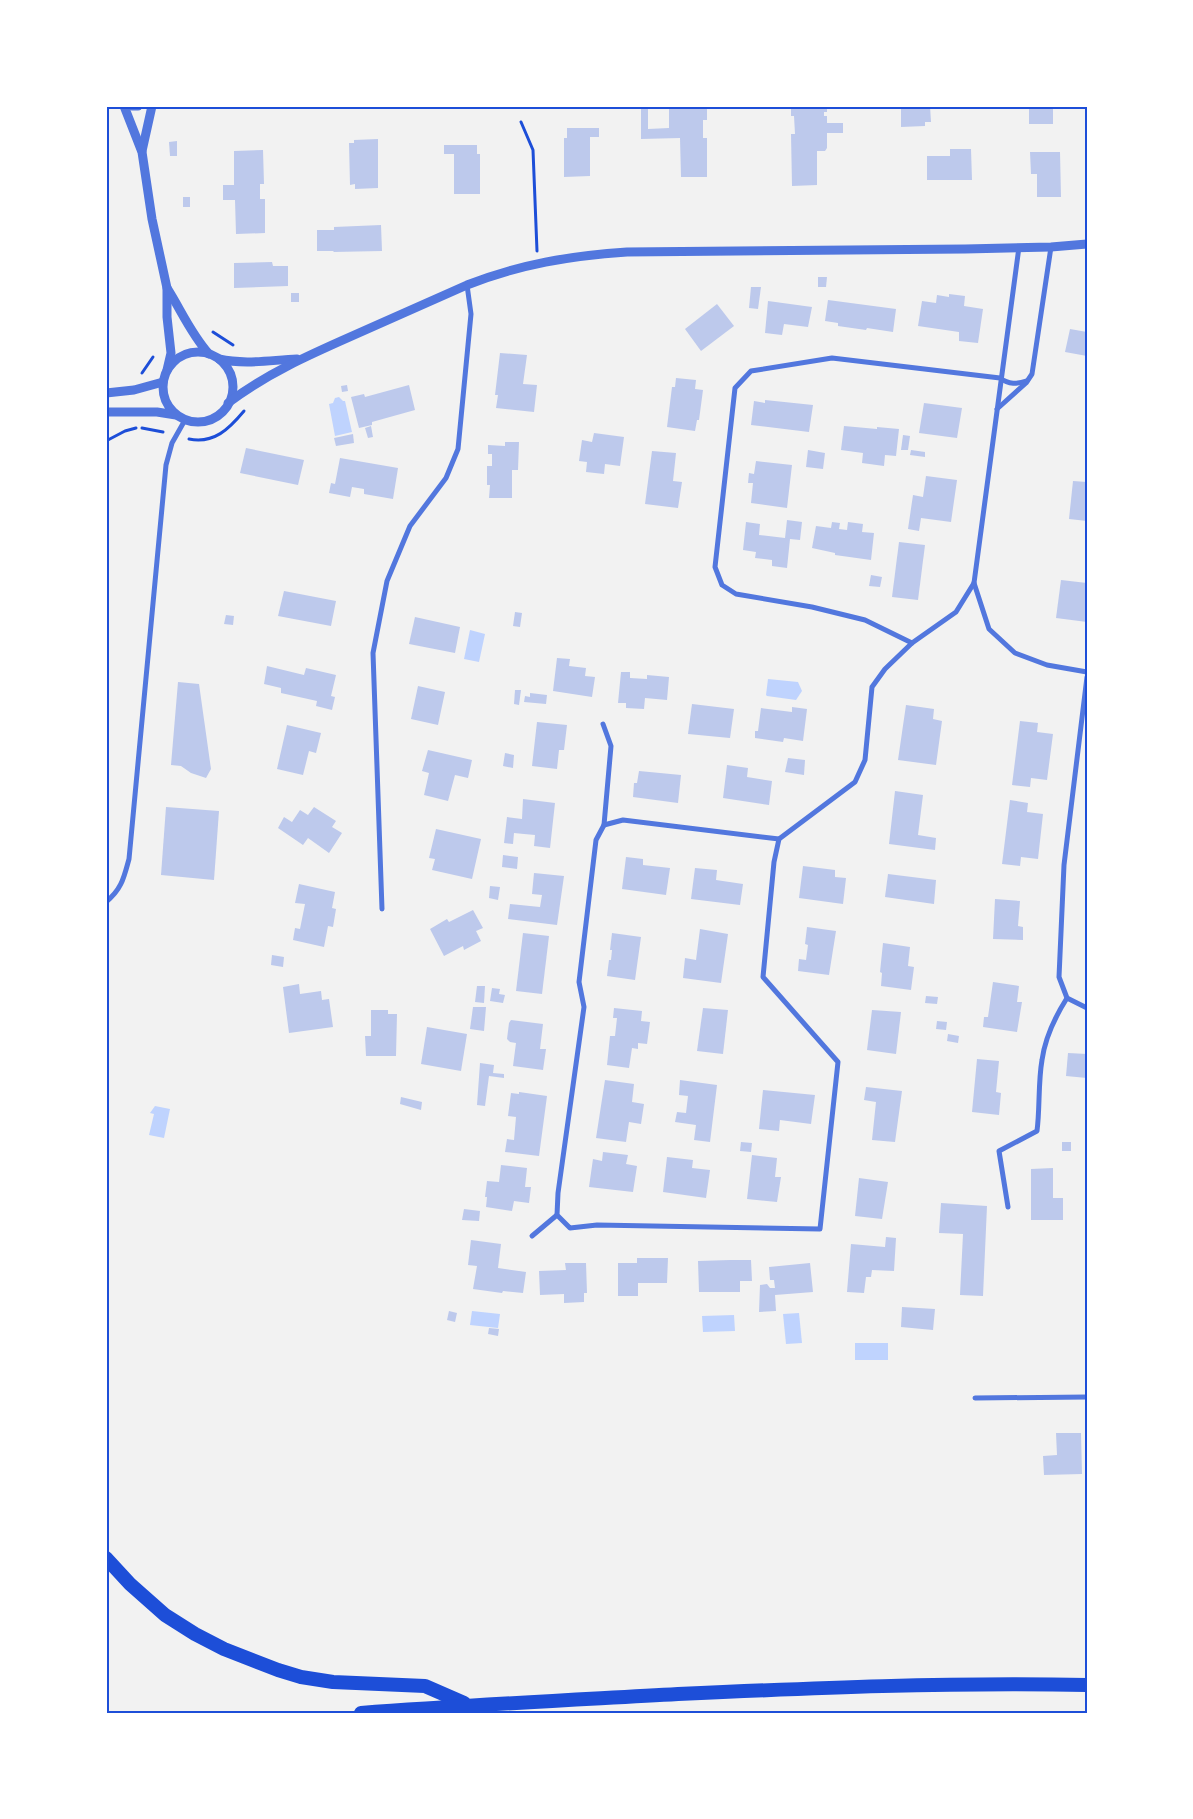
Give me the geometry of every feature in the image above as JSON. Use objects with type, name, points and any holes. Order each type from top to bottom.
[{"type":"highway","points":[[106,1558],[130,1584],[165,1615],[194,1634],[224,1649],[301,1677],[333,1682],[425,1686],[467,1705]]},
{"type":"highway","points":[[361,1713],[467,1705],[782,1689],[1005,1684],[1087,1685]]},
{"type":"street","points":[[124,106],[142,152],[152,219],[167,288],[167,318],[170,346],[167,370],[163,382],[163,393],[167,404],[181,418]]},
{"type":"street","points":[[132,106],[138,106]]},
{"type":"street","points":[[142,152],[152,106]]},
{"type":"street","points":[[228,403],[254,384],[272,376],[300,358],[489,276],[539,262],[586,254],[627,252],[1051,247],[1087,244]]},
{"type":"street","points":[[557,1215],[570,1228],[597,1225],[820,1229],[838,1062],[763,977],[774,862],[779,839],[855,782],[865,760],[872,687],[886,669],[912,644],[956,612],[974,583],[1019,247]]},
{"type":"street","points":[[996,409],[1027,381],[1032,374],[1051,247]]},
{"type":"street","points":[[382,909],[373,653],[387,581],[410,526],[446,478],[458,449],[471,314],[467,285]]},
{"type":"street","points":[[167,288],[181,310],[191,331],[209,354]]},
{"type":"street","points":[[106,412],[157,412],[196,422],[208,420],[218,415],[232,396],[233,384],[230,373],[224,363],[209,354],[193,352],[182,355],[167,370]]},
{"type":"street","points":[[218,359],[248,362],[300,358]]},
{"type":"street","points":[[912,644],[866,620],[812,607],[736,594],[722,585],[715,567],[735,388],[751,371],[832,358],[1000,378],[1005,382],[1012,383],[1027,381]]},
{"type":"street","points":[[106,393],[134,390],[163,382]]},
{"type":"street","points":[[106,902],[116,894],[129,859],[166,466],[181,418]]},
{"type":"street","points":[[974,583],[989,629],[1015,653],[1047,665],[1087,672]]},
{"type":"street","points":[[1087,677],[1064,866],[1059,978],[1067,998],[1087,1008]]},
{"type":"street","points":[[532,1236],[557,1215],[558,1193],[584,1007],[579,982],[596,840],[604,825],[611,746],[603,724]]},
{"type":"street","points":[[604,825],[623,820],[779,839]]},
{"type":"street","points":[[1008,1207],[1000,1151],[1037,1131],[1042,1059],[1053,1021],[1067,998]]},
{"type":"street","points":[[975,1398],[1087,1397]]},
{"type":"path","points":[[522,122],[533,150],[536,244],[539,262]]},
{"type":"path","points":[[209,329],[223,340],[238,347]]},
{"type":"water","points":[[339,397],[345,401],[352,432],[335,436],[329,404]]},
{"type":"water","points":[[470,630],[485,634],[479,662],[464,659]]},
{"type":"water","points":[[768,679],[798,682],[802,691],[796,700],[767,696]]},
{"type":"water","points":[[155,1106],[170,1109],[164,1138],[149,1135],[154,1114],[150,1113]]},
{"type":"water","points":[[472,1311],[500,1314],[498,1328],[470,1325]]},
{"type":"water","points":[[799,1313],[802,1343],[786,1344],[783,1314]]},
{"type":"water","points":[[734,1315],[735,1331],[703,1332],[702,1316]]},
{"type":"water","points":[[855,1343],[888,1343],[888,1360],[855,1360]]},
{"type":"building","points":[[669,106],[707,106],[707,120],[703,120],[703,138],[707,138],[707,177],[681,177],[680,138],[641,139],[641,109],[648,109],[648,129],[669,128]]},
{"type":"building","points":[[791,106],[827,106],[827,112],[824,112],[824,116],[827,116],[827,123],[843,123],[843,133],[827,133],[827,148],[825,151],[817,151],[817,185],[792,186],[791,134],[795,134],[794,116],[791,116]]},
{"type":"building","points":[[901,106],[930,106],[931,122],[925,122],[925,126],[901,127]]},
{"type":"building","points":[[1029,106],[1053,106],[1053,124],[1029,124]]},
{"type":"building","points":[[567,128],[599,128],[599,137],[590,137],[590,176],[564,177],[564,138],[567,138]]},
{"type":"building","points":[[378,139],[378,188],[355,189],[355,184],[350,185],[349,143],[354,143],[354,140]]},
{"type":"building","points":[[177,141],[177,156],[170,156],[169,142]]},
{"type":"building","points":[[444,145],[477,145],[477,154],[480,154],[480,194],[454,194],[454,154],[444,154]]},
{"type":"building","points":[[950,149],[971,149],[972,180],[927,180],[927,156],[950,156]]},
{"type":"building","points":[[263,150],[264,184],[260,184],[260,199],[265,199],[265,233],[236,234],[235,200],[223,200],[223,185],[234,185],[234,151]]},
{"type":"building","points":[[1030,152],[1060,152],[1061,197],[1037,197],[1037,174],[1031,174]]},
{"type":"building","points":[[183,197],[190,197],[190,207],[183,207]]},
{"type":"building","points":[[381,225],[382,251],[317,251],[317,230],[334,230],[334,227]]},
{"type":"building","points":[[272,262],[273,266],[288,266],[288,286],[234,288],[234,263]]},
{"type":"building","points":[[818,277],[827,277],[826,287],[818,287]]},
{"type":"building","points":[[751,287],[761,287],[758,309],[749,308]]},
{"type":"building","points":[[291,293],[299,293],[299,302],[291,302]]},
{"type":"building","points":[[949,294],[965,296],[964,306],[983,309],[978,343],[959,341],[959,332],[918,326],[922,301],[936,303],[937,295],[949,297]]},
{"type":"building","points":[[828,300],[896,309],[893,332],[838,326],[838,323],[825,321]]},
{"type":"building","points":[[768,301],[812,307],[808,327],[784,324],[782,335],[765,333]]},
{"type":"building","points":[[717,304],[734,326],[701,351],[685,329]]},
{"type":"building","points":[[1070,329],[1087,332],[1087,356],[1065,352]]},
{"type":"building","points":[[500,353],[527,355],[523,384],[537,385],[534,412],[496,408],[498,395],[495,395]]},
{"type":"building","points":[[676,378],[696,380],[695,389],[703,390],[699,420],[697,420],[695,431],[667,427],[672,387],[675,387]]},
{"type":"building","points":[[347,385],[348,391],[342,392],[341,386]]},
{"type":"building","points":[[409,385],[415,410],[372,422],[372,425],[359,428],[351,397],[364,394],[365,397]]},
{"type":"building","points":[[765,400],[813,405],[809,432],[751,425],[754,401],[765,403]]},
{"type":"building","points":[[924,403],[962,408],[957,438],[919,433]]},
{"type":"building","points":[[371,426],[373,437],[368,438],[365,428]]},
{"type":"building","points":[[844,426],[899,429],[896,456],[885,455],[884,466],[862,463],[863,453],[841,450]]},
{"type":"building","points":[[594,433],[624,437],[620,466],[605,464],[604,474],[586,472],[587,462],[579,461],[582,440],[592,442]]},
{"type":"building","points":[[353,434],[354,443],[336,446],[334,438]]},
{"type":"building","points":[[903,435],[910,436],[908,450],[901,450]]},
{"type":"building","points":[[505,442],[519,442],[518,470],[512,470],[512,498],[489,498],[490,485],[487,485],[487,466],[492,466],[492,454],[488,454],[488,445],[505,446]]},
{"type":"building","points":[[246,448],[304,460],[298,485],[240,473]]},
{"type":"building","points":[[808,450],[825,453],[823,469],[806,467]]},
{"type":"building","points":[[911,450],[925,452],[925,457],[910,455]]},
{"type":"building","points":[[652,451],[676,453],[673,481],[682,482],[678,508],[645,504]]},
{"type":"building","points":[[340,458],[398,468],[393,499],[364,494],[364,489],[352,487],[350,497],[329,493],[331,483],[335,484]]},
{"type":"building","points":[[756,461],[792,465],[787,508],[751,503],[753,483],[748,483],[749,473],[754,474]]},
{"type":"building","points":[[926,476],[957,480],[951,522],[921,518],[919,531],[908,529],[913,495],[923,497]]},
{"type":"building","points":[[1073,481],[1087,482],[1087,521],[1069,519]]},
{"type":"building","points":[[787,520],[802,522],[800,540],[790,539],[787,568],[772,566],[772,560],[755,558],[756,552],[743,550],[746,522],[760,524],[759,535],[785,538]]},
{"type":"building","points":[[832,522],[840,523],[839,529],[847,530],[848,522],[863,524],[862,532],[874,533],[871,560],[835,555],[835,553],[812,548],[816,526],[831,528]]},
{"type":"building","points":[[899,542],[925,545],[918,600],[892,597]]},
{"type":"building","points":[[871,575],[882,577],[880,587],[869,586]]},
{"type":"building","points":[[1061,580],[1087,583],[1087,622],[1056,618]]},
{"type":"building","points":[[284,591],[336,601],[331,626],[278,616]]},
{"type":"building","points":[[515,612],[522,613],[520,627],[513,626]]},
{"type":"building","points":[[226,615],[234,616],[233,625],[224,624]]},
{"type":"building","points":[[415,617],[460,627],[455,653],[409,644]]},
{"type":"building","points":[[557,658],[570,659],[569,666],[586,668],[585,676],[595,677],[592,697],[553,691]]},
{"type":"building","points":[[267,666],[304,675],[306,668],[336,675],[331,696],[335,697],[332,710],[316,706],[317,701],[281,693],[281,688],[264,684]]},
{"type":"building","points":[[621,672],[630,672],[630,678],[647,679],[647,675],[669,677],[667,700],[645,698],[644,709],[626,708],[626,703],[618,703]]},
{"type":"building","points":[[178,682],[199,684],[211,769],[206,778],[191,773],[181,766],[171,765]]},
{"type":"building","points":[[418,686],[445,692],[438,725],[411,719]]},
{"type":"building","points":[[515,690],[521,690],[519,705],[514,704]]},
{"type":"building","points":[[530,693],[547,695],[546,704],[524,702],[525,696],[530,697]]},
{"type":"building","points":[[692,704],[734,709],[730,738],[688,734]]},
{"type":"building","points":[[906,705],[934,709],[933,719],[942,721],[936,765],[898,760]]},
{"type":"building","points":[[792,707],[807,709],[803,741],[784,738],[783,742],[755,738],[755,731],[758,731],[761,708],[792,712]]},
{"type":"building","points":[[1020,721],[1038,723],[1037,732],[1053,734],[1047,780],[1031,778],[1030,787],[1012,785]]},
{"type":"building","points":[[537,722],[567,725],[564,750],[559,750],[557,769],[532,766]]},
{"type":"building","points":[[287,725],[321,733],[316,753],[309,751],[303,775],[277,769]]},
{"type":"building","points":[[428,750],[472,760],[468,778],[455,775],[448,801],[424,795],[429,773],[422,771]]},
{"type":"building","points":[[505,753],[514,755],[513,768],[503,766]]},
{"type":"building","points":[[788,758],[805,760],[804,775],[785,772]]},
{"type":"building","points":[[727,765],[748,768],[747,777],[772,781],[769,805],[723,798]]},
{"type":"building","points":[[639,771],[681,775],[678,803],[633,797],[634,783],[637,783]]},
{"type":"building","points":[[895,791],[923,795],[918,835],[936,838],[935,850],[889,844]]},
{"type":"building","points":[[523,799],[555,803],[550,848],[534,846],[535,835],[514,833],[513,844],[504,843],[507,817],[522,819]]},
{"type":"building","points":[[1010,800],[1028,803],[1027,812],[1043,814],[1038,859],[1021,857],[1020,866],[1002,864]]},
{"type":"building","points":[[166,807],[219,811],[214,880],[161,875]]},
{"type":"building","points":[[314,807],[336,821],[332,827],[342,833],[329,853],[308,838],[303,845],[278,828],[284,817],[292,822],[300,810],[308,815]]},
{"type":"building","points":[[436,829],[481,839],[472,879],[432,870],[435,859],[429,858]]},
{"type":"building","points":[[503,855],[518,857],[517,869],[502,867]]},
{"type":"building","points":[[626,857],[643,859],[643,865],[670,868],[666,895],[622,889]]},
{"type":"building","points":[[803,866],[835,870],[835,877],[846,878],[843,904],[799,898]]},
{"type":"building","points":[[695,868],[717,870],[716,880],[743,884],[740,905],[691,899]]},
{"type":"building","points":[[534,873],[564,876],[557,925],[508,919],[510,904],[540,907],[542,895],[532,894]]},
{"type":"building","points":[[888,874],[936,880],[934,904],[885,897]]},
{"type":"building","points":[[299,884],[335,892],[332,908],[336,909],[333,927],[328,926],[324,947],[293,940],[295,928],[300,929],[305,904],[295,903]]},
{"type":"building","points":[[490,886],[500,887],[498,900],[489,898]]},
{"type":"building","points":[[995,899],[1020,901],[1018,926],[1023,927],[1023,940],[993,939]]},
{"type":"building","points":[[473,910],[483,928],[476,931],[481,941],[464,950],[463,946],[444,956],[430,929],[447,919],[449,922]]},
{"type":"building","points":[[807,927],[836,931],[829,975],[798,971],[799,959],[806,960],[808,945],[805,944]]},
{"type":"building","points":[[700,929],[728,934],[721,983],[683,978],[685,958],[696,960]]},
{"type":"building","points":[[523,933],[549,936],[542,994],[516,991]]},
{"type":"building","points":[[612,933],[641,937],[635,980],[607,976],[609,960],[611,960]]},
{"type":"building","points":[[883,943],[910,947],[908,966],[914,967],[911,990],[881,986],[882,973],[880,972]]},
{"type":"building","points":[[272,955],[284,957],[283,967],[271,965]]},
{"type":"building","points":[[993,982],[1019,986],[1017,1002],[1022,1002],[1017,1032],[983,1027],[984,1017],[988,1017]]},
{"type":"building","points":[[299,984],[300,994],[321,991],[322,1000],[329,999],[333,1027],[289,1033],[283,987]]},
{"type":"building","points":[[477,986],[485,986],[484,1003],[475,1002]]},
{"type":"building","points":[[492,988],[500,989],[499,994],[505,995],[503,1003],[490,1001]]},
{"type":"building","points":[[926,996],[938,997],[937,1004],[925,1003]]},
{"type":"building","points":[[473,1007],[486,1007],[484,1031],[470,1029]]},
{"type":"building","points":[[614,1008],[642,1011],[641,1021],[650,1022],[647,1044],[638,1043],[638,1049],[632,1048],[629,1068],[607,1065],[610,1036],[615,1036],[617,1018],[613,1018]]},
{"type":"building","points":[[703,1008],[728,1010],[723,1054],[697,1051]]},
{"type":"building","points":[[371,1010],[388,1010],[388,1014],[397,1014],[396,1056],[366,1056],[365,1036],[371,1036]]},
{"type":"building","points":[[872,1010],[901,1012],[896,1054],[867,1050]]},
{"type":"building","points":[[511,1020],[543,1024],[540,1049],[546,1049],[543,1070],[513,1066],[516,1043],[510,1042],[507,1039]]},
{"type":"building","points":[[937,1021],[947,1022],[946,1030],[936,1029]]},
{"type":"building","points":[[427,1027],[467,1034],[461,1071],[421,1064]]},
{"type":"building","points":[[948,1034],[959,1036],[958,1043],[947,1041]]},
{"type":"building","points":[[1068,1053],[1087,1054],[1087,1078],[1066,1076]]},
{"type":"building","points":[[977,1059],[999,1061],[996,1092],[1001,1093],[999,1115],[972,1112]]},
{"type":"building","points":[[480,1063],[494,1065],[493,1073],[504,1074],[504,1078],[489,1076],[485,1106],[477,1105]]},
{"type":"building","points":[[605,1080],[634,1084],[632,1102],[644,1104],[641,1124],[629,1122],[626,1142],[596,1138]]},
{"type":"building","points":[[680,1080],[717,1085],[710,1142],[694,1140],[696,1125],[675,1122],[677,1112],[686,1113],[688,1096],[679,1095]]},
{"type":"building","points":[[866,1087],[902,1091],[895,1142],[872,1140],[876,1102],[864,1100]]},
{"type":"building","points":[[763,1090],[815,1095],[811,1124],[780,1120],[779,1131],[759,1129]]},
{"type":"building","points":[[519,1092],[547,1096],[539,1156],[505,1152],[507,1139],[514,1140],[516,1117],[508,1116],[511,1093],[519,1094]]},
{"type":"building","points":[[401,1097],[422,1102],[421,1110],[400,1104]]},
{"type":"building","points":[[741,1142],[752,1143],[751,1152],[740,1151]]},
{"type":"building","points":[[1062,1142],[1071,1142],[1071,1151],[1062,1151]]},
{"type":"building","points":[[603,1152],[628,1155],[626,1164],[637,1166],[633,1192],[589,1187],[593,1159],[602,1161]]},
{"type":"building","points":[[752,1155],[777,1158],[775,1177],[781,1177],[777,1202],[747,1199]]},
{"type":"building","points":[[667,1157],[693,1160],[692,1168],[710,1170],[706,1198],[663,1192]]},
{"type":"building","points":[[501,1165],[527,1168],[525,1187],[531,1187],[529,1203],[514,1201],[512,1211],[486,1207],[487,1181],[499,1182]]},
{"type":"building","points":[[1053,1168],[1053,1198],[1063,1198],[1063,1220],[1031,1220],[1031,1169]]},
{"type":"building","points":[[859,1178],[888,1182],[882,1219],[855,1216]]},
{"type":"building","points":[[941,1203],[987,1206],[983,1296],[960,1295],[963,1234],[939,1233]]},
{"type":"building","points":[[464,1209],[480,1211],[479,1221],[462,1220]]},
{"type":"building","points":[[886,1237],[896,1238],[894,1271],[872,1270],[871,1277],[866,1277],[864,1293],[847,1292],[851,1244],[885,1247]]},
{"type":"building","points":[[471,1240],[501,1244],[498,1268],[526,1272],[523,1293],[503,1291],[502,1293],[473,1289],[477,1266],[468,1265]]},
{"type":"building","points":[[637,1258],[668,1258],[667,1283],[638,1283],[638,1296],[618,1296],[618,1263],[637,1263]]},
{"type":"building","points":[[751,1260],[752,1281],[740,1281],[740,1292],[699,1292],[698,1261]]},
{"type":"building","points":[[565,1263],[586,1263],[587,1293],[584,1293],[584,1302],[564,1303],[564,1294],[540,1295],[539,1271],[566,1270]]},
{"type":"building","points":[[810,1263],[813,1292],[775,1295],[776,1311],[759,1312],[760,1285],[767,1284],[770,1288],[775,1288],[774,1280],[770,1280],[769,1267]]},
{"type":"building","points":[[902,1307],[935,1309],[933,1330],[901,1327]]},
{"type":"building","points":[[449,1311],[457,1313],[455,1322],[447,1320]]},
{"type":"building","points":[[489,1328],[499,1329],[498,1336],[488,1334]]},
{"type":"building","points":[[1056,1433],[1081,1433],[1082,1474],[1044,1475],[1043,1456],[1057,1455]]}]
